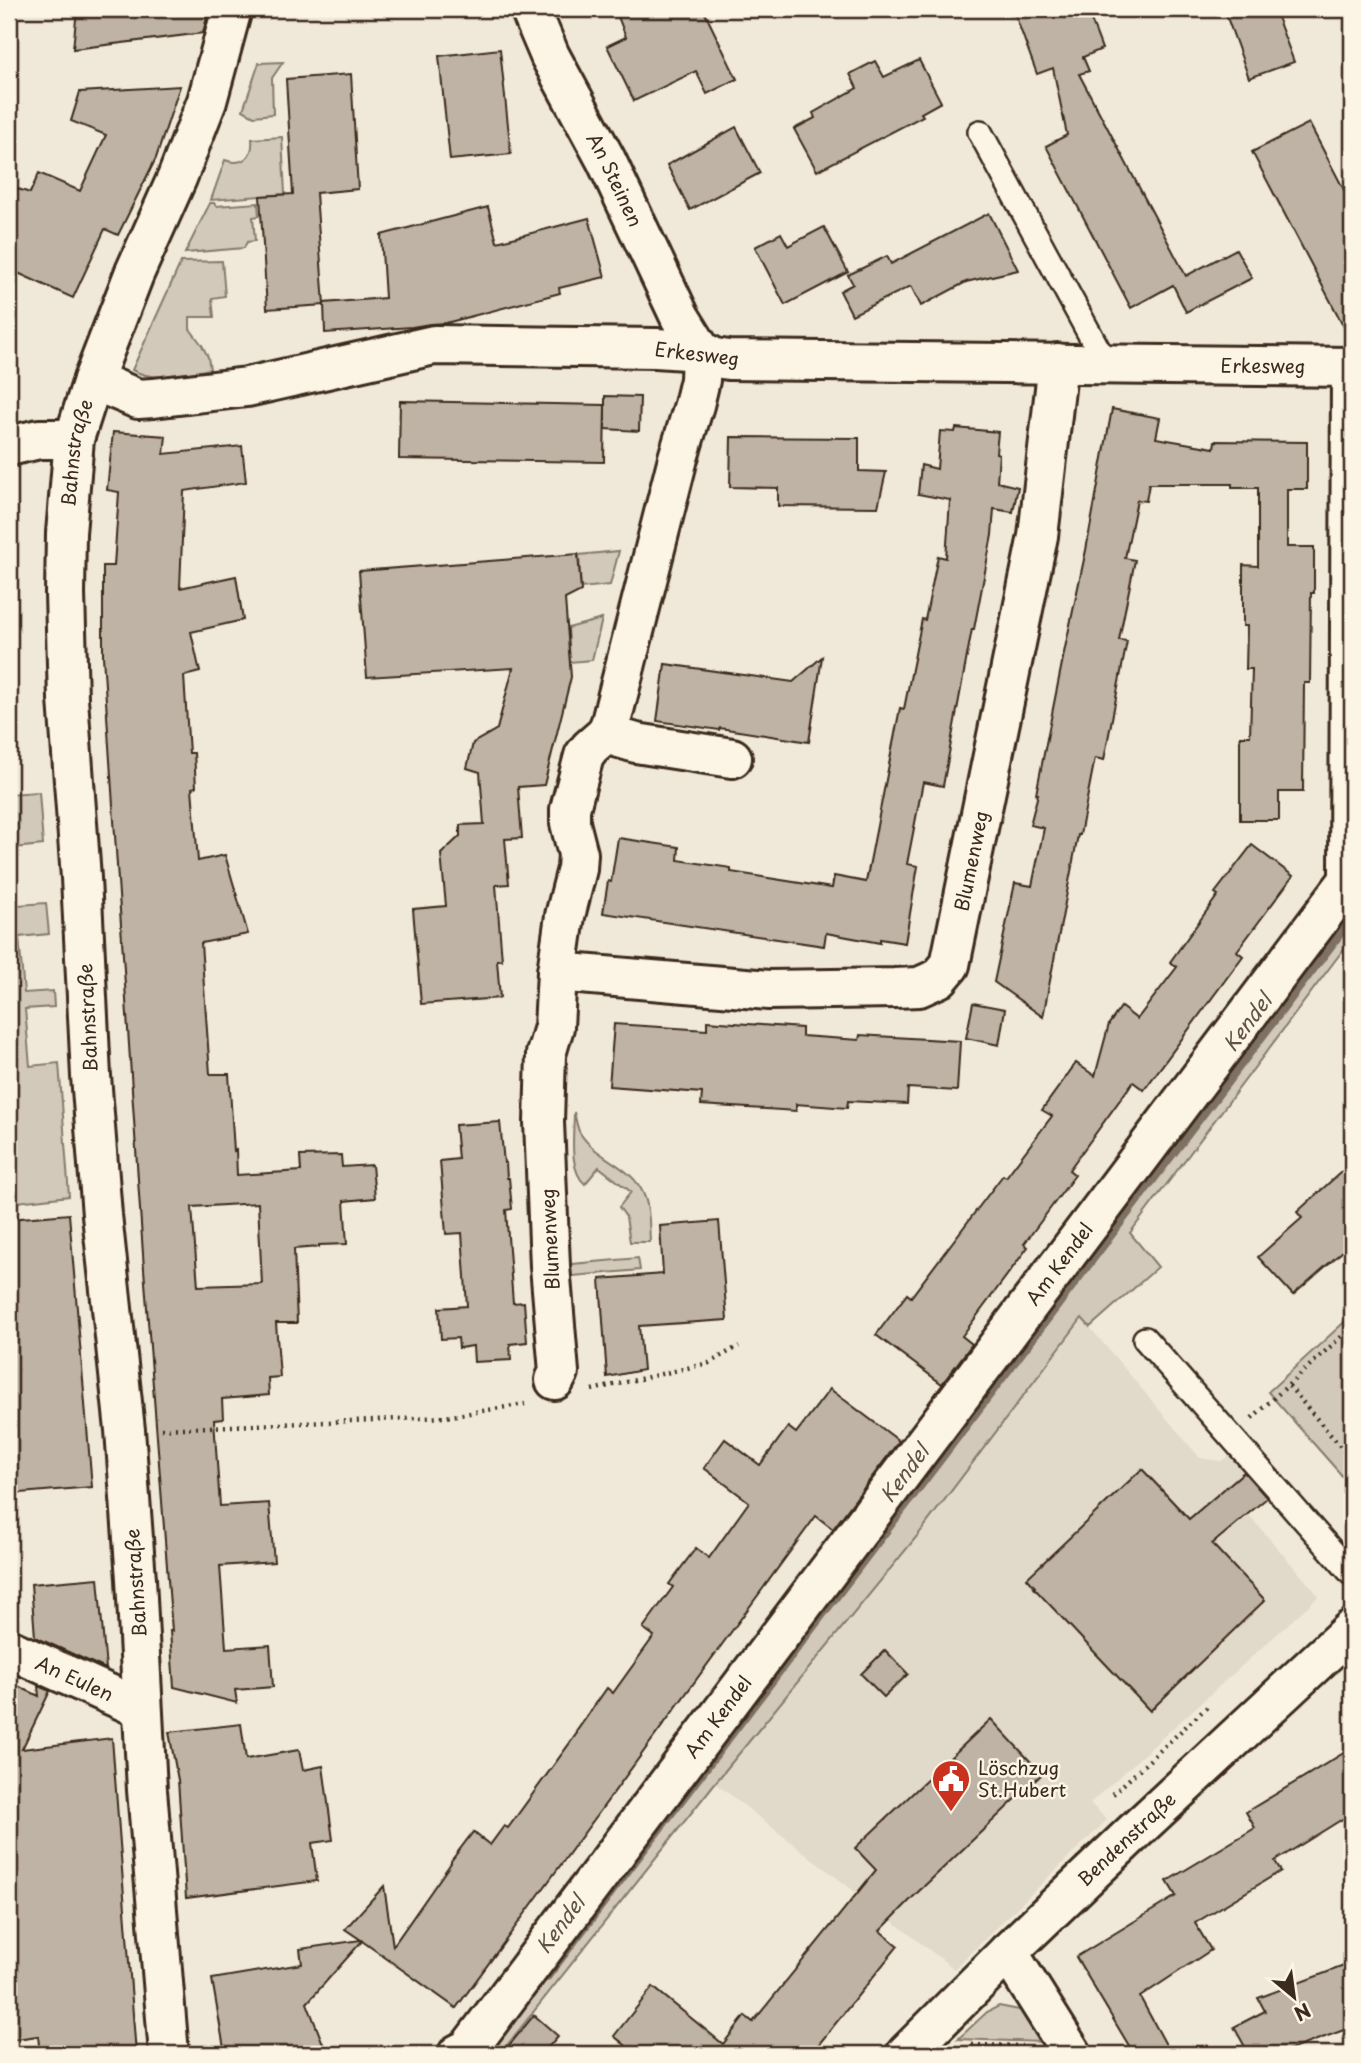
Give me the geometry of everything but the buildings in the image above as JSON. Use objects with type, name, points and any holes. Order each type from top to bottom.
[{"type":"street","name":"Bahnstraße","points":[[169,2054],[142,1709],[125,1430],[99,1173],[88,1025],[82,878],[68,699],[66,545],[74,439],[93,380],[134,274],[177,178],[207,101],[232,9]]},
{"type":"street","name":"An Steinen","points":[[530,9],[550,56],[606,160],[680,317],[701,351]]},
{"type":"street","name":"Erkesweg","points":[[93,380],[138,399],[153,398],[247,387],[434,345],[656,348],[701,351],[715,358],[729,360],[1352,367]]},
{"type":"street","name":"Blumenweg","points":[[556,1392],[559,1372],[550,1266],[544,1122],[546,1054],[554,1027],[557,972],[565,916],[577,869],[578,854],[570,823],[570,809],[584,756],[606,734],[611,722],[694,405],[700,380],[701,351]]},
{"type":"street","name":"Blumenweg","points":[[557,972],[769,990],[919,987],[939,978],[950,965],[1038,536],[1058,363]]},
{"type":"street","name":"Am Kendel","points":[[458,2054],[468,2049],[1349,880],[1352,367]]},
{"type":"street","points":[[9,446],[39,439],[74,439]]},
{"type":"street","points":[[606,734],[636,743],[732,758]]},
{"type":"street","name":"Bendenstraße","points":[[912,2048],[1008,1952],[1352,1629]]},
{"type":"street","name":"An Eulen","points":[[9,1649],[142,1709]]},
{"type":"street","points":[[1008,1952],[1070,2051]]},
{"type":"lane","points":[[980,132],[1106,364]]},
{"type":"lane","points":[[1145,1339],[1352,1574]]},
{"type":"path","points":[[1231,1437],[1352,1327]]},
{"type":"path","points":[[125,1430],[445,1417],[556,1392],[709,1363],[739,1346]]},
{"type":"path","points":[[1289,1386],[1352,1460]]},
{"type":"path","points":[[912,2048],[1070,2051]]},
{"type":"shaded area","points":[[283,62],[272,78],[273,114],[254,116],[243,110],[259,63]]},
{"type":"shaded area","points":[[282,137],[285,194],[211,200],[225,160],[237,162],[246,158],[251,151],[252,139]]},
{"type":"shaded area","points":[[210,203],[216,206],[258,203],[259,216],[253,217],[255,241],[247,242],[244,248],[185,253]]},
{"type":"shaded area","points":[[222,261],[225,296],[212,298],[214,317],[190,317],[190,329],[208,357],[210,369],[161,377],[132,370],[181,262]]},
{"type":"shaded area","points":[[619,551],[610,585],[581,588],[579,555]]},
{"type":"shaded area","points":[[602,619],[592,660],[570,662],[568,628]]},
{"type":"shaded area","points":[[39,792],[43,845],[13,848],[18,905],[46,903],[49,934],[19,937],[24,993],[53,991],[54,1007],[25,1009],[30,1066],[59,1063],[69,1196],[9,1203],[9,794]]},
{"type":"shaded area","points":[[1352,902],[1352,938],[1130,1233],[1158,1267],[1090,1327],[1082,1318],[918,1535],[715,1783],[500,2054],[475,2054]]},
{"type":"shaded area","points":[[574,1112],[579,1131],[587,1142],[638,1183],[647,1204],[650,1242],[630,1242],[626,1217],[619,1207],[631,1192],[599,1167],[585,1184],[580,1178],[573,1151]]},
{"type":"shaded area","points":[[638,1258],[640,1270],[562,1277],[561,1265]]},
{"type":"shaded area","points":[[1352,1315],[1352,1487],[1268,1392]]},
{"type":"shaded area","points":[[1082,1318],[1200,1458],[1221,1461],[1234,1452],[1270,1495],[1248,1514],[1319,1596],[1090,1803],[1107,1820],[954,1969],[715,1783],[918,1535]]},
{"type":"shaded area","points":[[999,2006],[1024,2011],[1042,2042],[958,2039],[987,2012]]},
{"type":"waterway","name":"Kendel","points":[[546,1977],[1352,917]]},
{"type":"place","name":"Löschzug St.Hubert","points":[[951,1813]]}]
